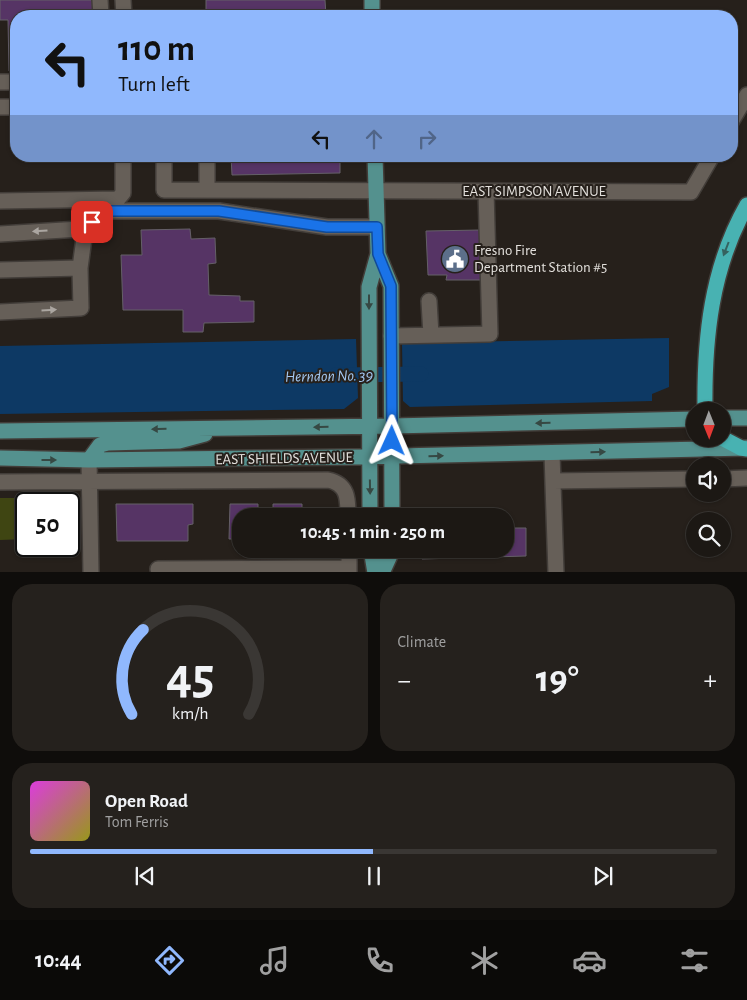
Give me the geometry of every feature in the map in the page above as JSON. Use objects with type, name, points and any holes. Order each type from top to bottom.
[{"type":"highway","points":[[705,402],[706,343],[710,314],[724,253],[747,205]]},
{"type":"highway","points":[[731,442],[745,449]]},
{"type":"main road","points":[[370,508],[369,287],[378,254],[375,162]]},
{"type":"main road","points":[[378,254],[391,286],[392,508]]},
{"type":"main road","points":[[731,418],[747,418]]},
{"type":"main road","name":"EAST SHIELDS AVENUE","points":[[0,431],[392,426],[686,419]]},
{"type":"main road","points":[[90,460],[100,445],[108,443],[179,441],[231,428]]},
{"type":"main road","name":"EAST SHIELDS AVENUE","points":[[0,458],[90,460],[370,457],[745,449]]},
{"type":"main road","points":[[373,558],[375,572]]},
{"type":"main road","points":[[382,572],[389,558]]},
{"type":"street","points":[[738,110],[747,95]]},
{"type":"street","points":[[0,201],[118,199],[123,193],[123,162]]},
{"type":"street","name":"EAST SIMPSON AVENUE","points":[[164,162],[164,190],[691,192],[708,162]]},
{"type":"street","points":[[207,162],[207,189]]},
{"type":"street","points":[[392,336],[490,334],[486,191]]},
{"type":"street","points":[[0,234],[80,229],[109,211],[219,211],[327,227],[377,227]]},
{"type":"street","points":[[0,312],[81,308],[80,268],[84,238],[80,229]]},
{"type":"street","points":[[0,270],[80,268]]},
{"type":"street","points":[[429,302],[431,335]]},
{"type":"street","points":[[552,454],[556,572]]},
{"type":"street","points":[[90,460],[91,572]]},
{"type":"street","points":[[731,479],[747,478]]},
{"type":"street","points":[[553,482],[686,479]]},
{"type":"street","points":[[0,482],[328,480],[338,482],[343,486],[347,495],[348,508]]},
{"type":"street","points":[[158,569],[203,571],[349,570]]},
{"type":"green space","points":[[0,498],[15,498],[15,539],[0,540]]},
{"type":"water","points":[[669,338],[669,387],[652,394],[652,401],[410,407],[403,401],[402,343]]},
{"type":"water","points":[[356,339],[358,398],[344,409],[0,414],[0,346]]},
{"type":"building","points":[[0,0],[93,0],[93,10],[10,10],[10,71],[8,20],[0,20]]},
{"type":"building","points":[[206,0],[325,0],[326,10],[206,10]]},
{"type":"building","points":[[231,162],[340,162],[340,173],[232,175]]},
{"type":"building","points":[[190,229],[191,239],[215,238],[216,263],[208,264],[209,295],[240,296],[240,301],[254,301],[254,322],[204,323],[203,332],[183,332],[183,310],[123,310],[121,255],[142,255],[141,230]]},
{"type":"building","points":[[481,230],[482,280],[446,280],[447,275],[428,275],[426,231]]},
{"type":"building","points":[[116,504],[193,504],[193,524],[188,525],[188,541],[117,541]]},
{"type":"building","points":[[230,504],[258,504],[258,508],[232,508],[232,539],[229,539]]},
{"type":"building","points":[[273,504],[302,504],[302,508],[273,508]]},
{"type":"building","points":[[514,528],[526,528],[526,556],[514,556]]},
{"type":"building","points":[[422,558],[457,558],[422,559]]},
{"type":"waterway","name":"Herndon No. 39","points":[[336,375],[421,374]]},
{"type":"place","name":"Fresno Fire Department Station #5","points":[[455,259]]},
{"type":"route","points":[[92,222],[109,211],[219,211],[257,215],[327,227],[377,227],[378,254],[391,286],[392,441]]}]
